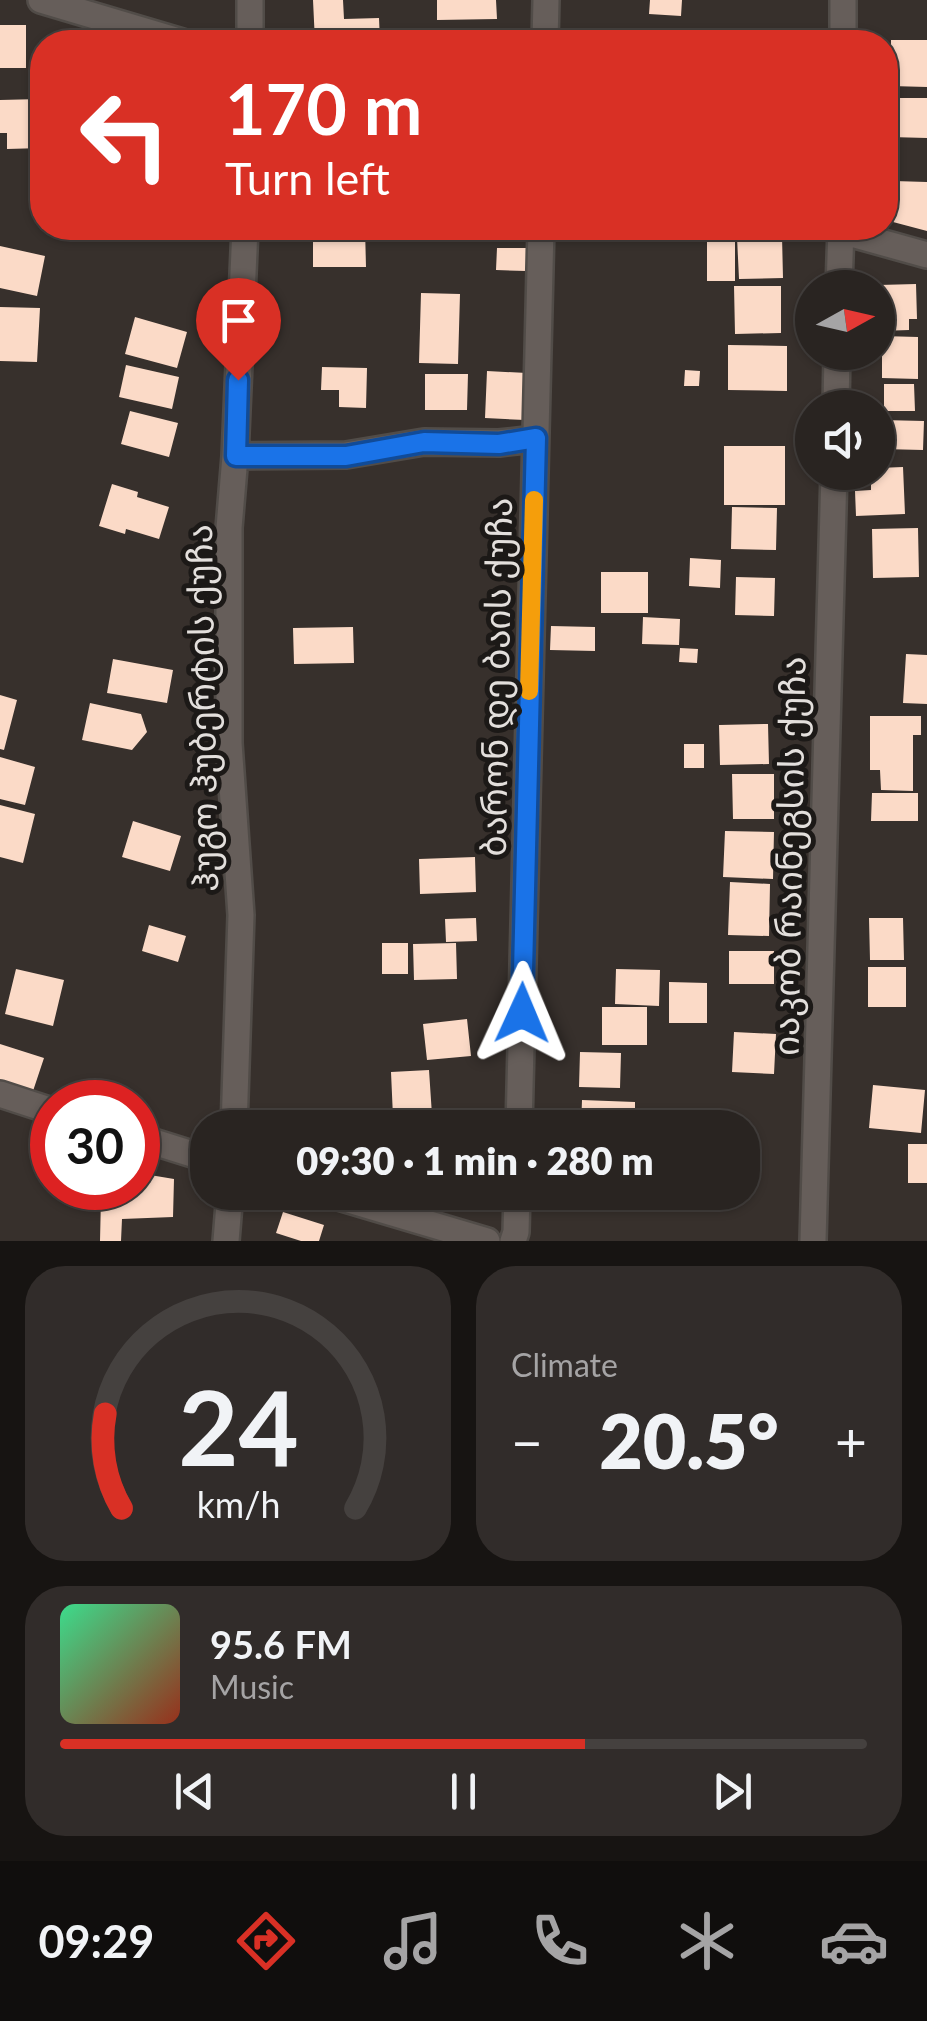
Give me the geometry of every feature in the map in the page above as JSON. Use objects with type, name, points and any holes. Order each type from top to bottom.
[{"type":"street","points":[[41,0],[142,30]]},
{"type":"street","points":[[250,0],[250,30]]},
{"type":"street","points":[[545,30],[546,0]]},
{"type":"street","points":[[842,30],[843,0]]},
{"type":"street","name":"ჰუგო ჰუბერტის ქუჩა","points":[[235,1110],[241,915],[229,743],[228,528],[236,456],[245,240]]},
{"type":"street","name":"ბარონ დე ბაის ქუჩა","points":[[519,1110],[541,240]]},
{"type":"street","points":[[837,240],[838,270]]},
{"type":"street","points":[[875,240],[927,255]]},
{"type":"street","points":[[236,456],[346,456],[424,442],[499,444],[536,438]]},
{"type":"street","name":"იაკობ რაინეგსის ქუჩა","points":[[813,1241],[834,490]]},
{"type":"street","points":[[0,1094],[30,1103]]},
{"type":"street","points":[[160,1144],[190,1153]]},
{"type":"street","points":[[226,1241],[229,1210]]},
{"type":"street","points":[[382,1210],[486,1241]]},
{"type":"street","points":[[513,1241],[517,1210]]},
{"type":"building","points":[[313,0],[343,0],[344,19],[379,18],[380,30],[314,30]]},
{"type":"building","points":[[437,0],[496,0],[497,19],[437,20]]},
{"type":"building","points":[[650,0],[682,0],[681,16],[649,14]]},
{"type":"building","points":[[0,25],[26,25],[26,68],[0,68]]},
{"type":"building","points":[[898,40],[927,40],[927,87],[898,86]]},
{"type":"building","points":[[898,98],[927,98],[927,138],[898,137]]},
{"type":"building","points":[[30,99],[30,148],[7,149],[7,133],[0,133],[0,100]]},
{"type":"building","points":[[898,181],[927,182],[927,231],[898,223]]},
{"type":"building","points":[[313,240],[365,240],[366,267],[313,267]]},
{"type":"building","points":[[707,240],[735,240],[735,281],[707,281]]},
{"type":"building","points":[[737,240],[782,240],[783,278],[739,279]]},
{"type":"building","points":[[0,246],[45,256],[37,296],[0,288]]},
{"type":"building","points":[[497,248],[526,248],[526,271],[496,270]]},
{"type":"building","points":[[916,284],[917,319],[909,319],[909,330],[895,330],[895,285]]},
{"type":"building","points":[[734,286],[781,286],[781,333],[735,334]]},
{"type":"building","points":[[421,293],[460,294],[458,364],[419,363]]},
{"type":"building","points":[[0,307],[40,308],[37,362],[0,361]]},
{"type":"building","points":[[135,317],[187,332],[177,368],[125,354]]},
{"type":"building","points":[[895,336],[918,337],[918,379],[882,378],[882,370],[895,370]]},
{"type":"building","points":[[728,345],[787,346],[787,391],[728,390]]},
{"type":"building","points":[[126,365],[179,377],[172,409],[119,397]]},
{"type":"building","points":[[322,367],[367,368],[366,408],[339,407],[339,390],[321,390]]},
{"type":"building","points":[[685,370],[700,371],[699,386],[684,386]]},
{"type":"building","points":[[487,371],[527,373],[525,420],[485,418]]},
{"type":"building","points":[[425,374],[468,374],[467,410],[425,410]]},
{"type":"building","points":[[884,384],[914,384],[915,411],[895,411],[895,390],[884,390]]},
{"type":"building","points":[[130,411],[178,423],[169,457],[121,444]]},
{"type":"building","points":[[895,420],[924,421],[923,450],[895,449]]},
{"type":"building","points":[[724,446],[785,446],[785,505],[724,505]]},
{"type":"building","points":[[895,467],[903,467],[905,514],[856,516],[855,491],[895,490]]},
{"type":"building","points":[[112,484],[169,507],[159,539],[99,526]]},
{"type":"building","points":[[732,507],[777,508],[776,550],[731,549]]},
{"type":"building","points":[[918,528],[919,577],[873,578],[872,529]]},
{"type":"building","points":[[690,558],[721,560],[720,588],[689,586]]},
{"type":"building","points":[[601,572],[648,572],[648,613],[601,613]]},
{"type":"building","points":[[736,577],[775,578],[774,616],[735,615]]},
{"type":"building","points":[[643,617],[680,619],[679,645],[642,644]]},
{"type":"building","points":[[551,626],[595,627],[595,651],[550,650]]},
{"type":"building","points":[[353,627],[354,663],[294,664],[293,628]]},
{"type":"building","points":[[680,648],[698,649],[697,663],[679,662]]},
{"type":"building","points":[[906,654],[927,655],[927,704],[903,703]]},
{"type":"building","points":[[113,659],[173,670],[167,703],[107,693]]},
{"type":"building","points":[[0,695],[17,700],[4,750],[0,749]]},
{"type":"building","points":[[90,703],[141,714],[147,732],[132,750],[82,740]]},
{"type":"building","points":[[870,716],[921,716],[921,735],[913,735],[913,791],[881,790],[880,770],[870,770]]},
{"type":"building","points":[[768,724],[769,764],[720,765],[719,725]]},
{"type":"building","points":[[684,744],[704,744],[704,768],[684,768]]},
{"type":"building","points":[[0,757],[35,767],[25,805],[0,799]]},
{"type":"building","points":[[732,774],[774,774],[774,819],[733,819]]},
{"type":"building","points":[[872,793],[918,793],[918,821],[871,821]]},
{"type":"building","points":[[0,805],[35,814],[23,863],[0,857]]},
{"type":"building","points":[[133,821],[181,836],[170,871],[122,857]]},
{"type":"building","points":[[725,831],[774,832],[773,879],[723,877]]},
{"type":"building","points":[[475,857],[476,892],[420,894],[419,859]]},
{"type":"building","points":[[730,882],[770,884],[769,936],[728,935]]},
{"type":"building","points":[[476,918],[477,941],[446,942],[445,919]]},
{"type":"building","points":[[869,918],[903,918],[904,960],[870,960]]},
{"type":"building","points":[[149,925],[186,936],[178,962],[142,951]]},
{"type":"building","points":[[382,943],[408,943],[408,974],[382,974]]},
{"type":"building","points":[[456,943],[457,979],[414,980],[413,944]]},
{"type":"building","points":[[729,951],[774,951],[774,984],[729,984]]},
{"type":"building","points":[[868,967],[906,967],[906,1007],[868,1007]]},
{"type":"building","points":[[16,969],[64,980],[53,1026],[5,1014]]},
{"type":"building","points":[[616,969],[660,970],[659,1006],[615,1004]]},
{"type":"building","points":[[669,982],[707,983],[707,1023],[669,1023]]},
{"type":"building","points":[[602,1007],[647,1007],[647,1045],[602,1045]]},
{"type":"building","points":[[467,1019],[471,1056],[427,1060],[423,1024]]},
{"type":"building","points":[[734,1032],[776,1034],[774,1074],[732,1072]]},
{"type":"building","points":[[0,1044],[44,1058],[37,1080],[30,1080],[30,1090],[0,1080]]},
{"type":"building","points":[[580,1052],[621,1053],[620,1088],[579,1087]]},
{"type":"building","points":[[429,1070],[432,1110],[393,1110],[391,1072]]},
{"type":"building","points":[[873,1085],[925,1090],[921,1133],[869,1128]]},
{"type":"building","points":[[582,1100],[635,1102],[635,1110],[582,1110]]},
{"type":"building","points":[[908,1144],[927,1144],[927,1183],[908,1183]]},
{"type":"building","points":[[160,1177],[174,1179],[173,1217],[122,1219],[121,1241],[100,1241],[101,1210],[160,1210]]},
{"type":"building","points":[[283,1212],[324,1225],[319,1241],[301,1241],[276,1233]]},
{"type":"slow traffic","points":[[529,691],[534,500]]},
{"type":"route","points":[[238,380],[236,456],[346,456],[424,442],[499,444],[536,438],[522,1013]]}]
